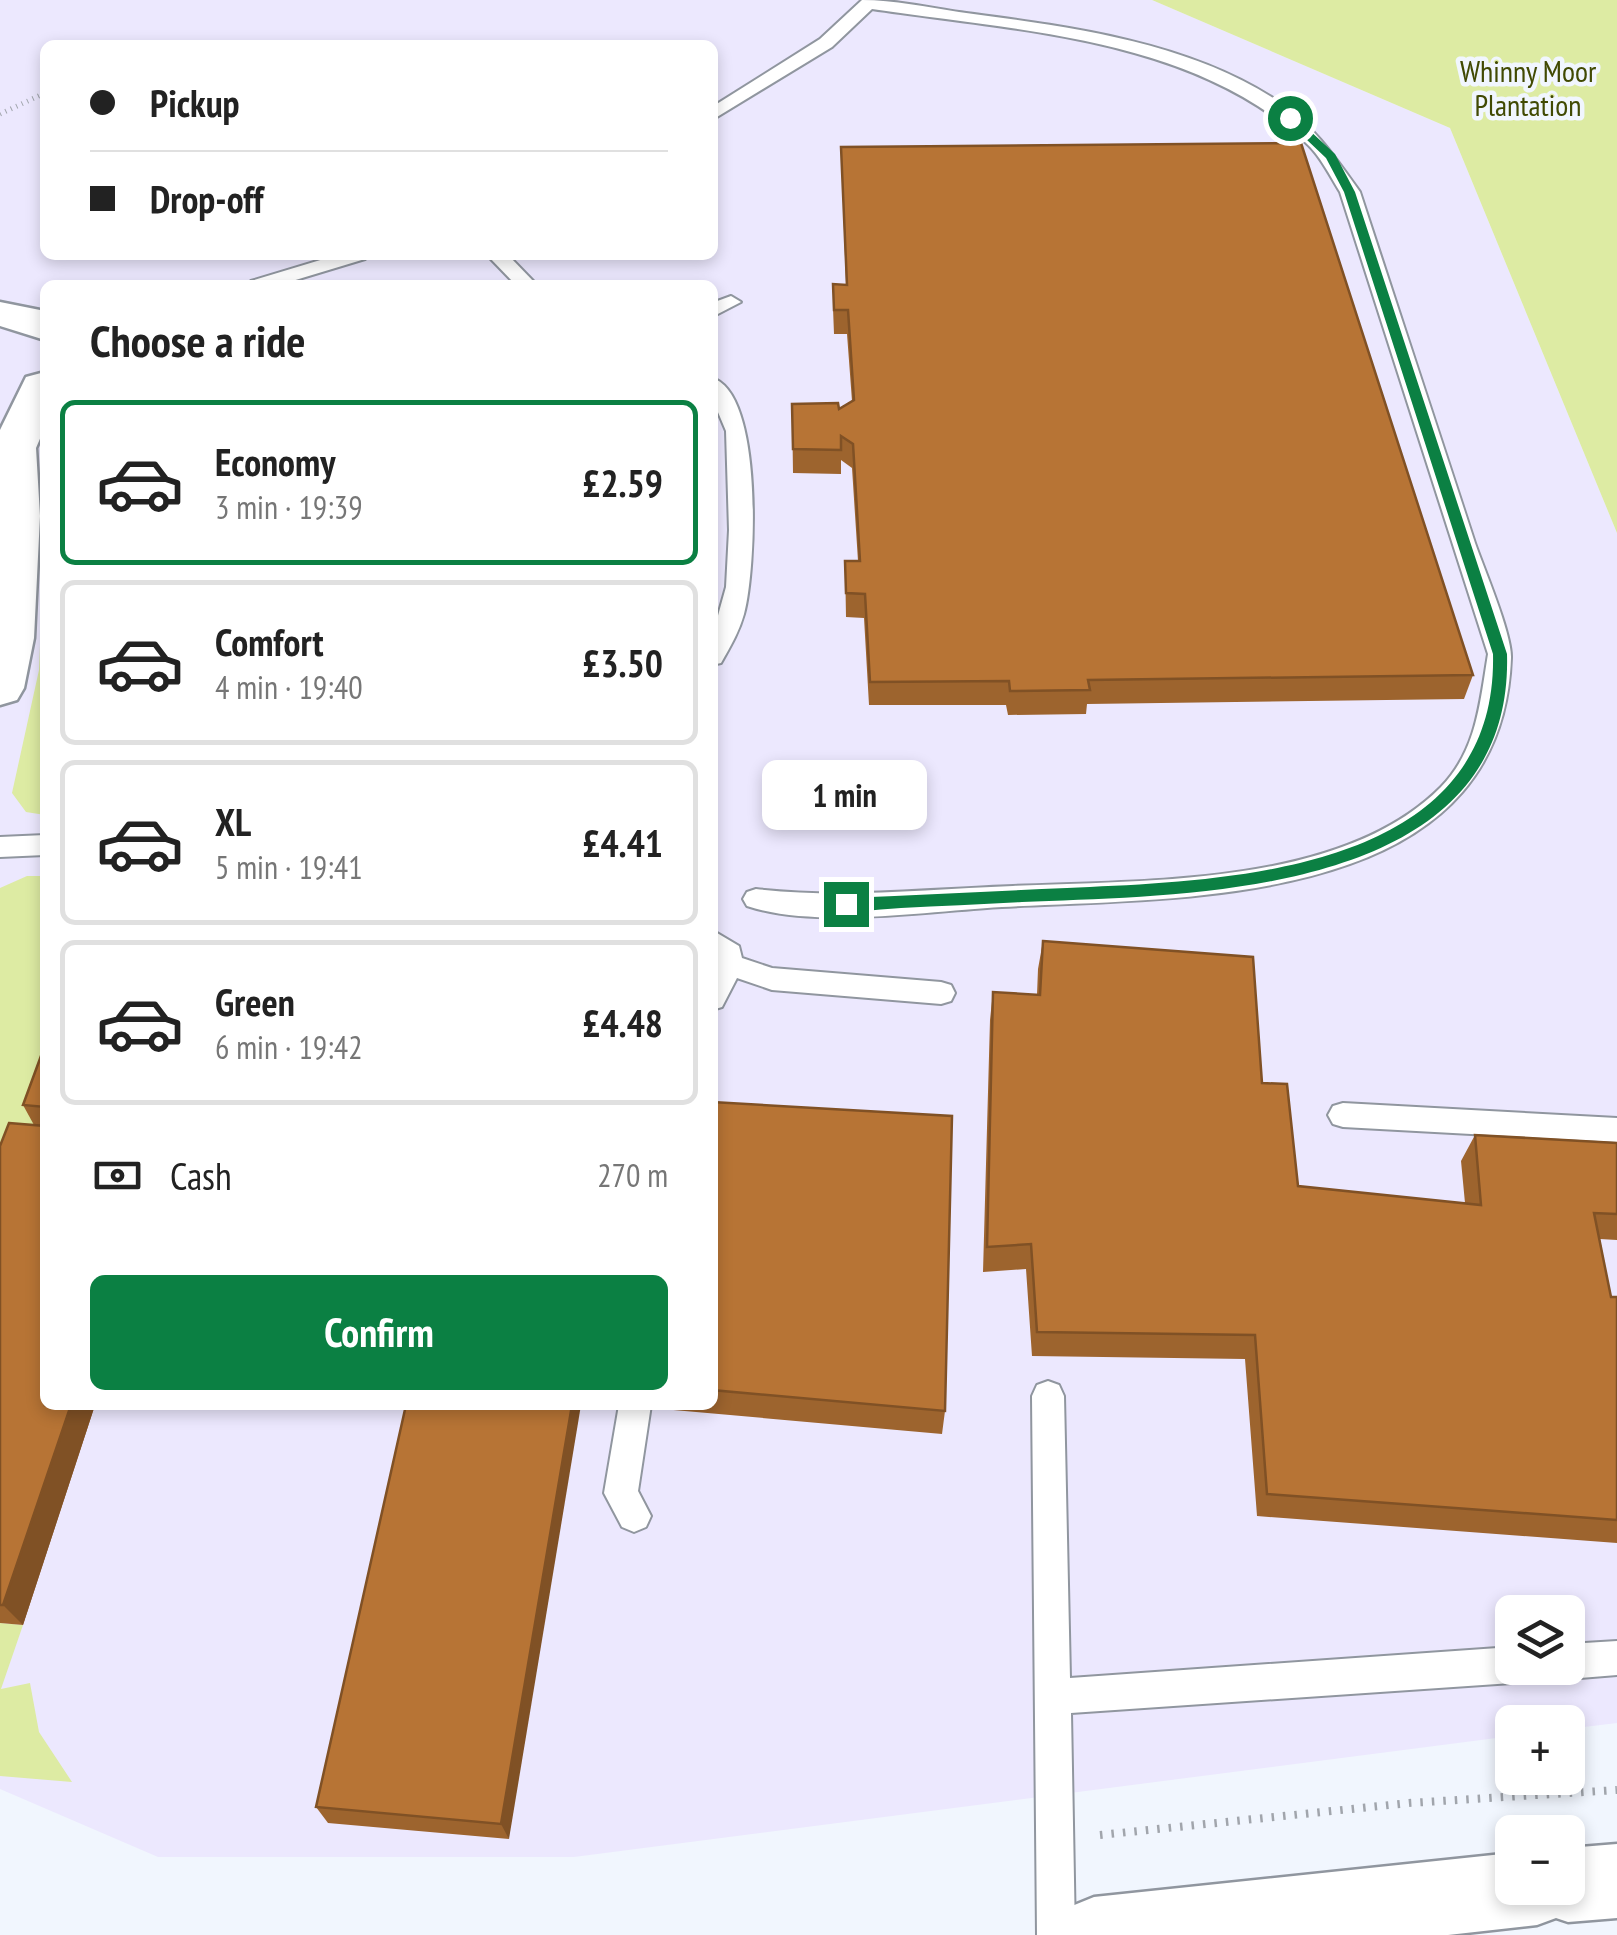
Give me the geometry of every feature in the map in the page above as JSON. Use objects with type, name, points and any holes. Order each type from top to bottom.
[{"type":"street","points":[[0,410],[40,386]]},
{"type":"street","points":[[0,688],[10,638],[17,516],[14,448],[40,391]]},
{"type":"street","points":[[1585,1883],[1617,1881]]},
{"type":"street","points":[[1094,1935],[1495,1893]]},
{"type":"lane","points":[[718,111],[826,43],[871,2],[1126,47],[1194,66],[1234,82],[1274,105],[1331,156],[1350,192],[1500,654],[1501,683],[1493,722],[1478,757],[1458,784],[1427,814],[1378,844],[1332,863],[1252,878],[1115,892],[807,907],[756,899]]},
{"type":"lane","points":[[275,280],[341,260]]},
{"type":"lane","points":[[502,260],[522,280]]},
{"type":"lane","points":[[718,391],[731,406],[738,425],[737,608],[718,651]]},
{"type":"lane","points":[[0,847],[40,845]]},
{"type":"lane","points":[[720,952],[772,979],[941,993]]},
{"type":"lane","points":[[1343,1115],[1617,1130]]},
{"type":"lane","points":[[1048,1396],[1056,1935]]},
{"type":"lane","points":[[634,1410],[622,1492],[634,1516]]},
{"type":"lane","points":[[1585,1660],[1617,1658]]},
{"type":"lane","points":[[1052,1697],[1495,1666]]},
{"type":"path","points":[[0,114],[40,94]]},
{"type":"path","points":[[1054,1841],[1409,1803],[1617,1790]]},
{"type":"shaded area","points":[[0,0],[1152,0],[1450,128],[1617,533],[1617,1723],[1585,1727],[1585,1705],[1495,1705],[1495,1738],[574,1857],[158,1857],[0,1789]]},
{"type":"green space","name":"Whinny Moor Plantation","points":[[1152,0],[1617,0],[1617,533],[1450,128]]},
{"type":"green space","points":[[40,646],[40,814],[26,812],[12,793],[39,670]]},
{"type":"green space","points":[[27,876],[40,876],[40,1113],[0,1216],[0,888]]},
{"type":"green space","points":[[0,1623],[23,1625],[1,1689],[30,1683],[39,1732],[72,1782],[0,1776]]},
{"type":"building","points":[[1301,143],[1473,675],[1088,680],[1090,690],[1010,691],[1009,681],[870,682],[865,594],[846,593],[845,561],[860,561],[853,444],[841,436],[841,450],[793,449],[792,404],[838,403],[839,409],[854,400],[848,310],[834,310],[833,284],[847,285],[841,147]]},
{"type":"building","points":[[1043,941],[1253,957],[1262,1083],[1287,1084],[1298,1186],[1481,1205],[1475,1135],[1617,1143],[1617,1214],[1594,1213],[1611,1297],[1617,1297],[1617,1520],[1267,1494],[1255,1335],[1037,1332],[1031,1244],[987,1247],[993,992],[1040,995]]},
{"type":"building","points":[[40,1059],[40,1107],[23,1105]]},
{"type":"building","points":[[718,1102],[952,1116],[945,1411],[718,1391]]},
{"type":"building","points":[[9,1123],[40,1126],[40,1410],[69,1410],[3,1605],[0,1605],[0,1146]]},
{"type":"building","points":[[405,1410],[571,1410],[501,1824],[316,1807]]},
{"type":"route","points":[[846,904],[1115,892],[1252,878],[1332,863],[1378,844],[1427,814],[1458,784],[1478,757],[1493,722],[1501,683],[1500,654],[1350,192],[1331,156],[1290,118]]}]
